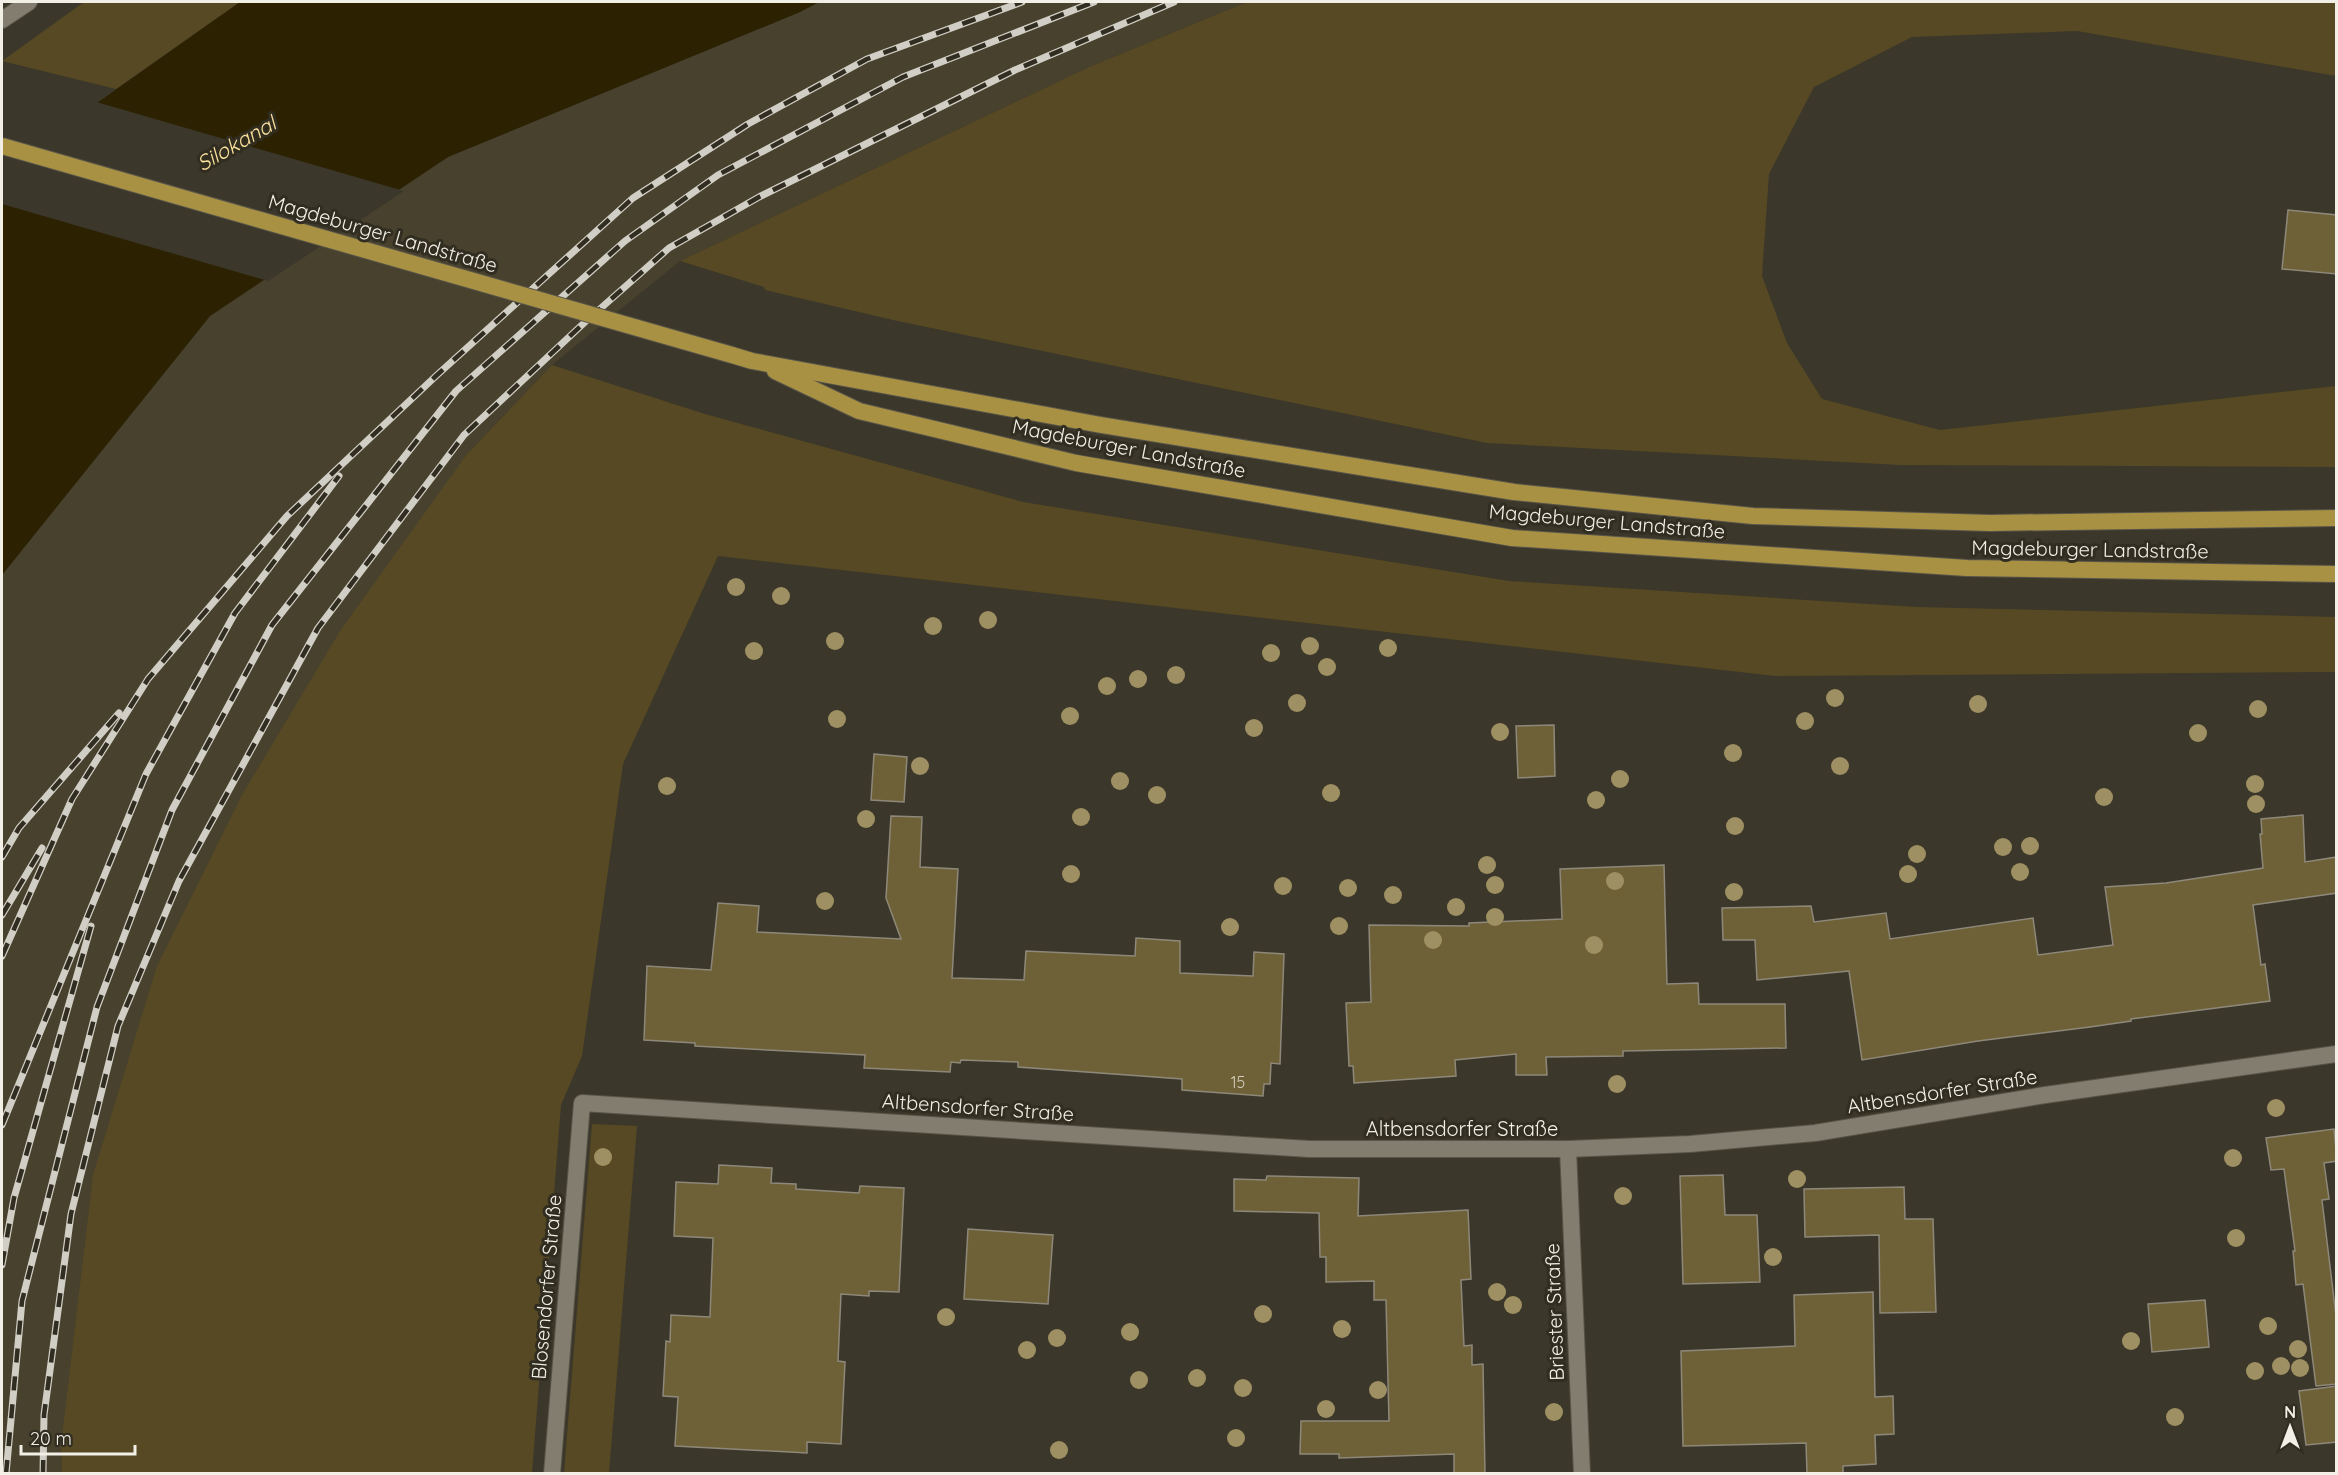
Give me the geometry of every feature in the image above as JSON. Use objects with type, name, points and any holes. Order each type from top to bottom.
[{"type":"main road","name":"Magdeburger Landstraße","points":[[2,146],[752,361],[1101,425],[1514,492],[1777,517],[1990,523],[2337,518]]},
{"type":"main road","name":"Magdeburger Landstraße","points":[[752,361],[859,411],[1076,463],[1512,538],[1967,568],[2337,574]]},
{"type":"street","points":[[2,20],[29,2]]},
{"type":"street","name":"Altbensdorfer Straße","points":[[582,1103],[1309,1149],[1568,1149],[1690,1144],[1815,1133],[2045,1095],[2337,1054]]},
{"type":"street","name":"Blosendorfer Straße","points":[[552,1473],[582,1103]]},
{"type":"street","name":"Briester Straße","points":[[1568,1149],[1582,1473]]},
{"type":"shaded area","points":[[84,2],[240,2],[116,89],[2,61]]},
{"type":"shaded area","points":[[819,2],[1247,2],[1089,67],[680,261],[552,365],[467,454],[61,1445],[62,1473],[2,1474],[2,575],[210,316],[448,157],[800,12]]},
{"type":"shaded area","points":[[1247,2],[2336,2],[2336,76],[2077,31],[1912,37],[1814,87],[1769,174],[1762,276],[1787,343],[1822,399],[1940,430],[2336,386],[2336,467],[1900,465],[1487,443],[893,320],[765,290],[764,287],[680,261],[1089,67]]},
{"type":"shaded area","points":[[552,365],[705,414],[1023,502],[1509,581],[1917,607],[2336,617],[2336,672],[1775,676],[718,556],[623,764],[582,1056],[561,1105],[532,1473],[62,1473],[61,1445],[93,1175],[157,966],[242,795],[340,631],[467,454]]},
{"type":"shaded area","points":[[592,1124],[637,1126],[609,1473],[564,1473]]},
{"type":"water","name":"Silokanal","points":[[240,2],[819,2],[800,12],[448,157],[210,316],[2,575],[2,170]]},
{"type":"pier","points":[[93,101],[404,191],[268,281],[2,204],[2,166]]},
{"type":"building","points":[[2288,210],[2337,215],[2337,274],[2282,269]]},
{"type":"building","points":[[1554,725],[1555,776],[1518,778],[1516,726]]},
{"type":"building","points":[[874,754],[907,757],[904,802],[871,800]]},
{"type":"building","points":[[2303,815],[2305,862],[2337,857],[2337,893],[2253,905],[2261,965],[2265,964],[2270,1001],[1978,1041],[1862,1060],[1849,971],[1757,980],[1755,940],[1723,940],[1722,908],[1811,906],[1814,922],[1886,913],[1890,939],[2033,918],[2038,955],[2113,945],[2105,887],[2166,883],[2263,868],[2261,819]]},
{"type":"building","points":[[891,816],[922,817],[920,867],[958,869],[952,978],[1024,980],[1026,951],[1135,956],[1136,938],[1180,941],[1180,973],[1253,976],[1254,952],[1284,954],[1280,1064],[1271,1063],[1270,1084],[1264,1084],[1263,1096],[1182,1090],[1182,1079],[1018,1067],[1018,1062],[961,1060],[960,1063],[951,1062],[950,1072],[864,1068],[865,1055],[695,1046],[695,1043],[644,1040],[647,966],[711,970],[718,903],[759,906],[757,932],[901,939],[886,898]]},
{"type":"building","points":[[1664,865],[1667,984],[1698,983],[1699,1004],[1785,1004],[1786,1048],[1623,1051],[1623,1056],[1546,1057],[1547,1075],[1516,1075],[1516,1054],[1455,1060],[1456,1076],[1354,1083],[1353,1066],[1349,1066],[1346,1003],[1371,1002],[1369,925],[1469,926],[1469,923],[1562,919],[1560,869]]},
{"type":"building","points":[[2334,1129],[2337,1161],[2324,1163],[2329,1199],[2322,1200],[2337,1324],[2337,1384],[2316,1386],[2303,1284],[2296,1285],[2293,1251],[2295,1251],[2284,1169],[2271,1170],[2266,1138]]},
{"type":"building","points":[[719,1165],[772,1168],[771,1183],[796,1184],[796,1189],[859,1193],[860,1186],[904,1188],[899,1292],[869,1291],[869,1296],[841,1294],[838,1361],[845,1362],[841,1444],[807,1442],[807,1453],[675,1446],[678,1397],[663,1396],[666,1341],[670,1342],[671,1315],[710,1317],[713,1238],[674,1236],[676,1182],[718,1184]]},
{"type":"building","points":[[1723,1175],[1725,1215],[1757,1215],[1760,1282],[1683,1284],[1680,1176]]},
{"type":"building","points":[[1267,1176],[1359,1178],[1358,1216],[1468,1210],[1471,1279],[1461,1280],[1464,1346],[1472,1345],[1472,1365],[1483,1364],[1485,1473],[1454,1473],[1454,1454],[1339,1458],[1339,1454],[1300,1454],[1301,1421],[1389,1421],[1386,1300],[1374,1300],[1374,1281],[1326,1282],[1326,1257],[1320,1257],[1319,1213],[1234,1211],[1234,1179],[1266,1180]]},
{"type":"building","points":[[1904,1187],[1905,1219],[1933,1219],[1936,1312],[1880,1313],[1879,1235],[1805,1237],[1804,1189]]},
{"type":"building","points":[[968,1229],[1053,1235],[1048,1304],[964,1299]]},
{"type":"building","points":[[1873,1292],[1875,1397],[1893,1396],[1894,1434],[1875,1435],[1876,1464],[1843,1466],[1843,1473],[1807,1473],[1806,1443],[1683,1446],[1681,1351],[1795,1346],[1794,1295]]},
{"type":"building","points":[[2205,1300],[2209,1347],[2152,1352],[2148,1304]]},
{"type":"building","points":[[2337,1386],[2337,1442],[2306,1445],[2299,1391]]},
{"type":"railway","points":[[2,956],[72,799],[148,679],[287,516],[437,375],[633,198],[748,124],[867,59],[1022,2]]},
{"type":"railway","points":[[6,1474],[22,1301],[97,1007],[172,810],[272,625],[456,391],[625,241],[718,175],[903,77],[1094,2]]},
{"type":"railway","points":[[43,1474],[44,1415],[71,1214],[118,1026],[179,881],[318,628],[464,435],[584,323],[669,248],[759,197],[1015,70],[1174,2]]},
{"type":"railway","points":[[2,1125],[146,774],[235,613],[339,476]]},
{"type":"railway","points":[[2,857],[19,828],[119,713]]},
{"type":"railway","points":[[2,915],[42,848]]},
{"type":"railway","points":[[2,1265],[14,1198],[91,926]]}]
